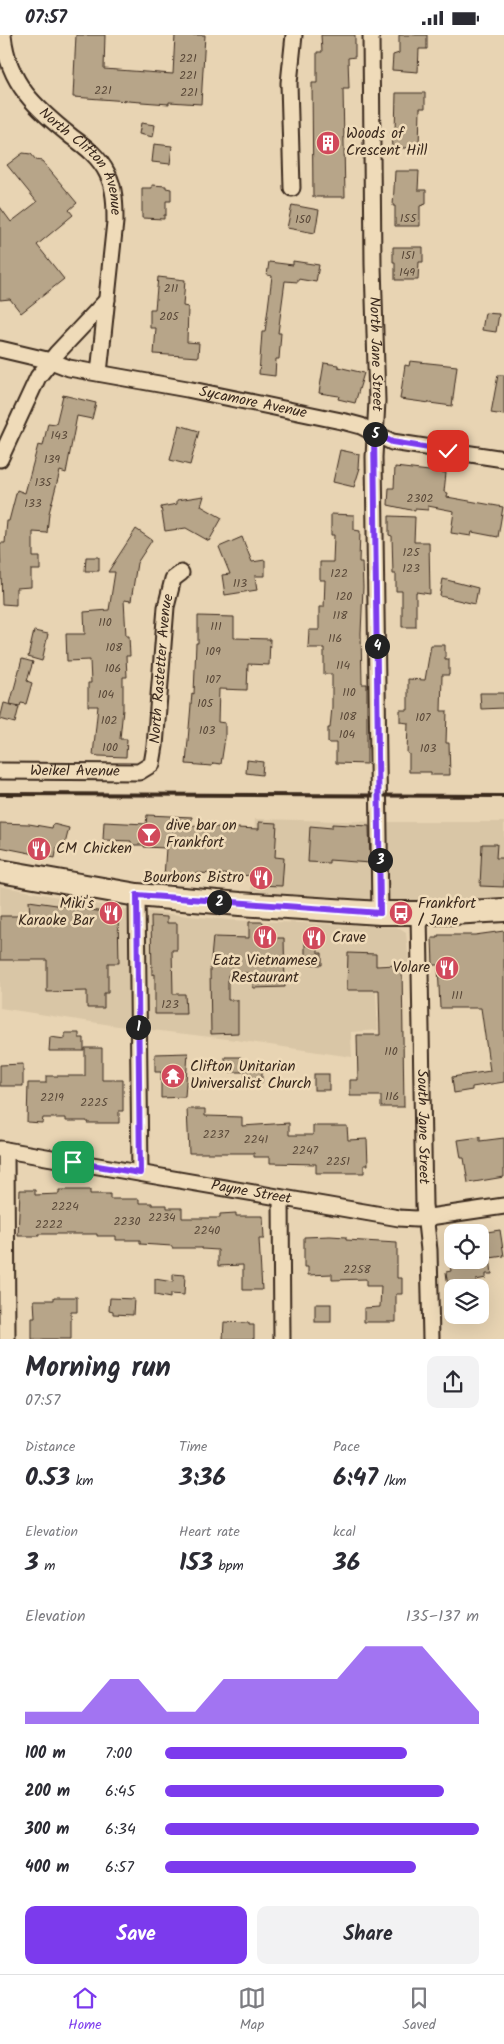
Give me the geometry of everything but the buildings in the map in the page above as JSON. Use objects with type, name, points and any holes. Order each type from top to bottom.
[{"type":"main road","points":[[0,871],[137,895],[380,913],[504,910]]},
{"type":"street","name":"North Clifton Avenue","points":[[3,35],[7,59],[15,79],[24,93],[45,115],[95,155],[107,172],[112,186],[115,199],[115,222],[99,373]]},
{"type":"street","points":[[292,188],[289,83],[294,35]]},
{"type":"street","name":"North Jane Street","points":[[371,35],[373,265],[377,401],[374,433],[380,913]]},
{"type":"street","points":[[0,459],[38,377],[107,300]]},
{"type":"street","name":"Sycamore Avenue","points":[[0,349],[51,361],[68,369],[187,389],[337,420],[361,426],[392,442],[504,459]]},
{"type":"street","name":"North Rastetter Avenue","points":[[148,767],[152,765],[156,746],[166,607],[173,579],[181,573]]},
{"type":"street","name":"Weikel Avenue","points":[[0,771],[139,772],[148,767]]},
{"type":"street","points":[[137,895],[140,1173]]},
{"type":"street","name":"South Jane Street","points":[[419,913],[426,1218],[429,1250],[431,1339]]},
{"type":"street","points":[[3,1149],[7,1339]]},
{"type":"street","name":"Payne Street","points":[[3,1149],[399,1218],[426,1218],[504,1206]]},
{"type":"street","points":[[280,1197],[282,1339]]},
{"type":"shaded area","points":[[255,819],[504,822],[504,896],[446,901],[388,901],[251,891]]},
{"type":"shaded area","points":[[0,886],[121,909],[229,920],[397,927],[406,933],[409,964],[378,964],[378,975],[375,976],[378,1030],[351,1032],[352,1057],[236,1040],[118,1026],[0,1008]]},
{"type":"railway","points":[[0,794],[504,796]]},
{"type":"place","name":"Woods of Crescent Hill","points":[[328,143]]},
{"type":"place","name":"dive bar on Frankfort","points":[[149,835]]},
{"type":"place","name":"CM Chicken","points":[[39,849]]},
{"type":"place","name":"Bourbons Bistro","points":[[261,878]]},
{"type":"place","name":"Miki's Karaoke Bar","points":[[111,913]]},
{"type":"place","name":"Frankfort / Jane","points":[[401,913]]},
{"type":"place","name":"Eatz Vietnamese Restaurant","points":[[265,937]]},
{"type":"place","name":"Crave","points":[[314,938]]},
{"type":"place","name":"Volare","points":[[447,968]]},
{"type":"place","name":"Clifton Unitarian Universalist Church","points":[[173,1076]]},
{"type":"route","points":[[73,1162],[140,1173],[137,895],[380,913],[380,781],[374,433],[392,442],[448,451]]}]
